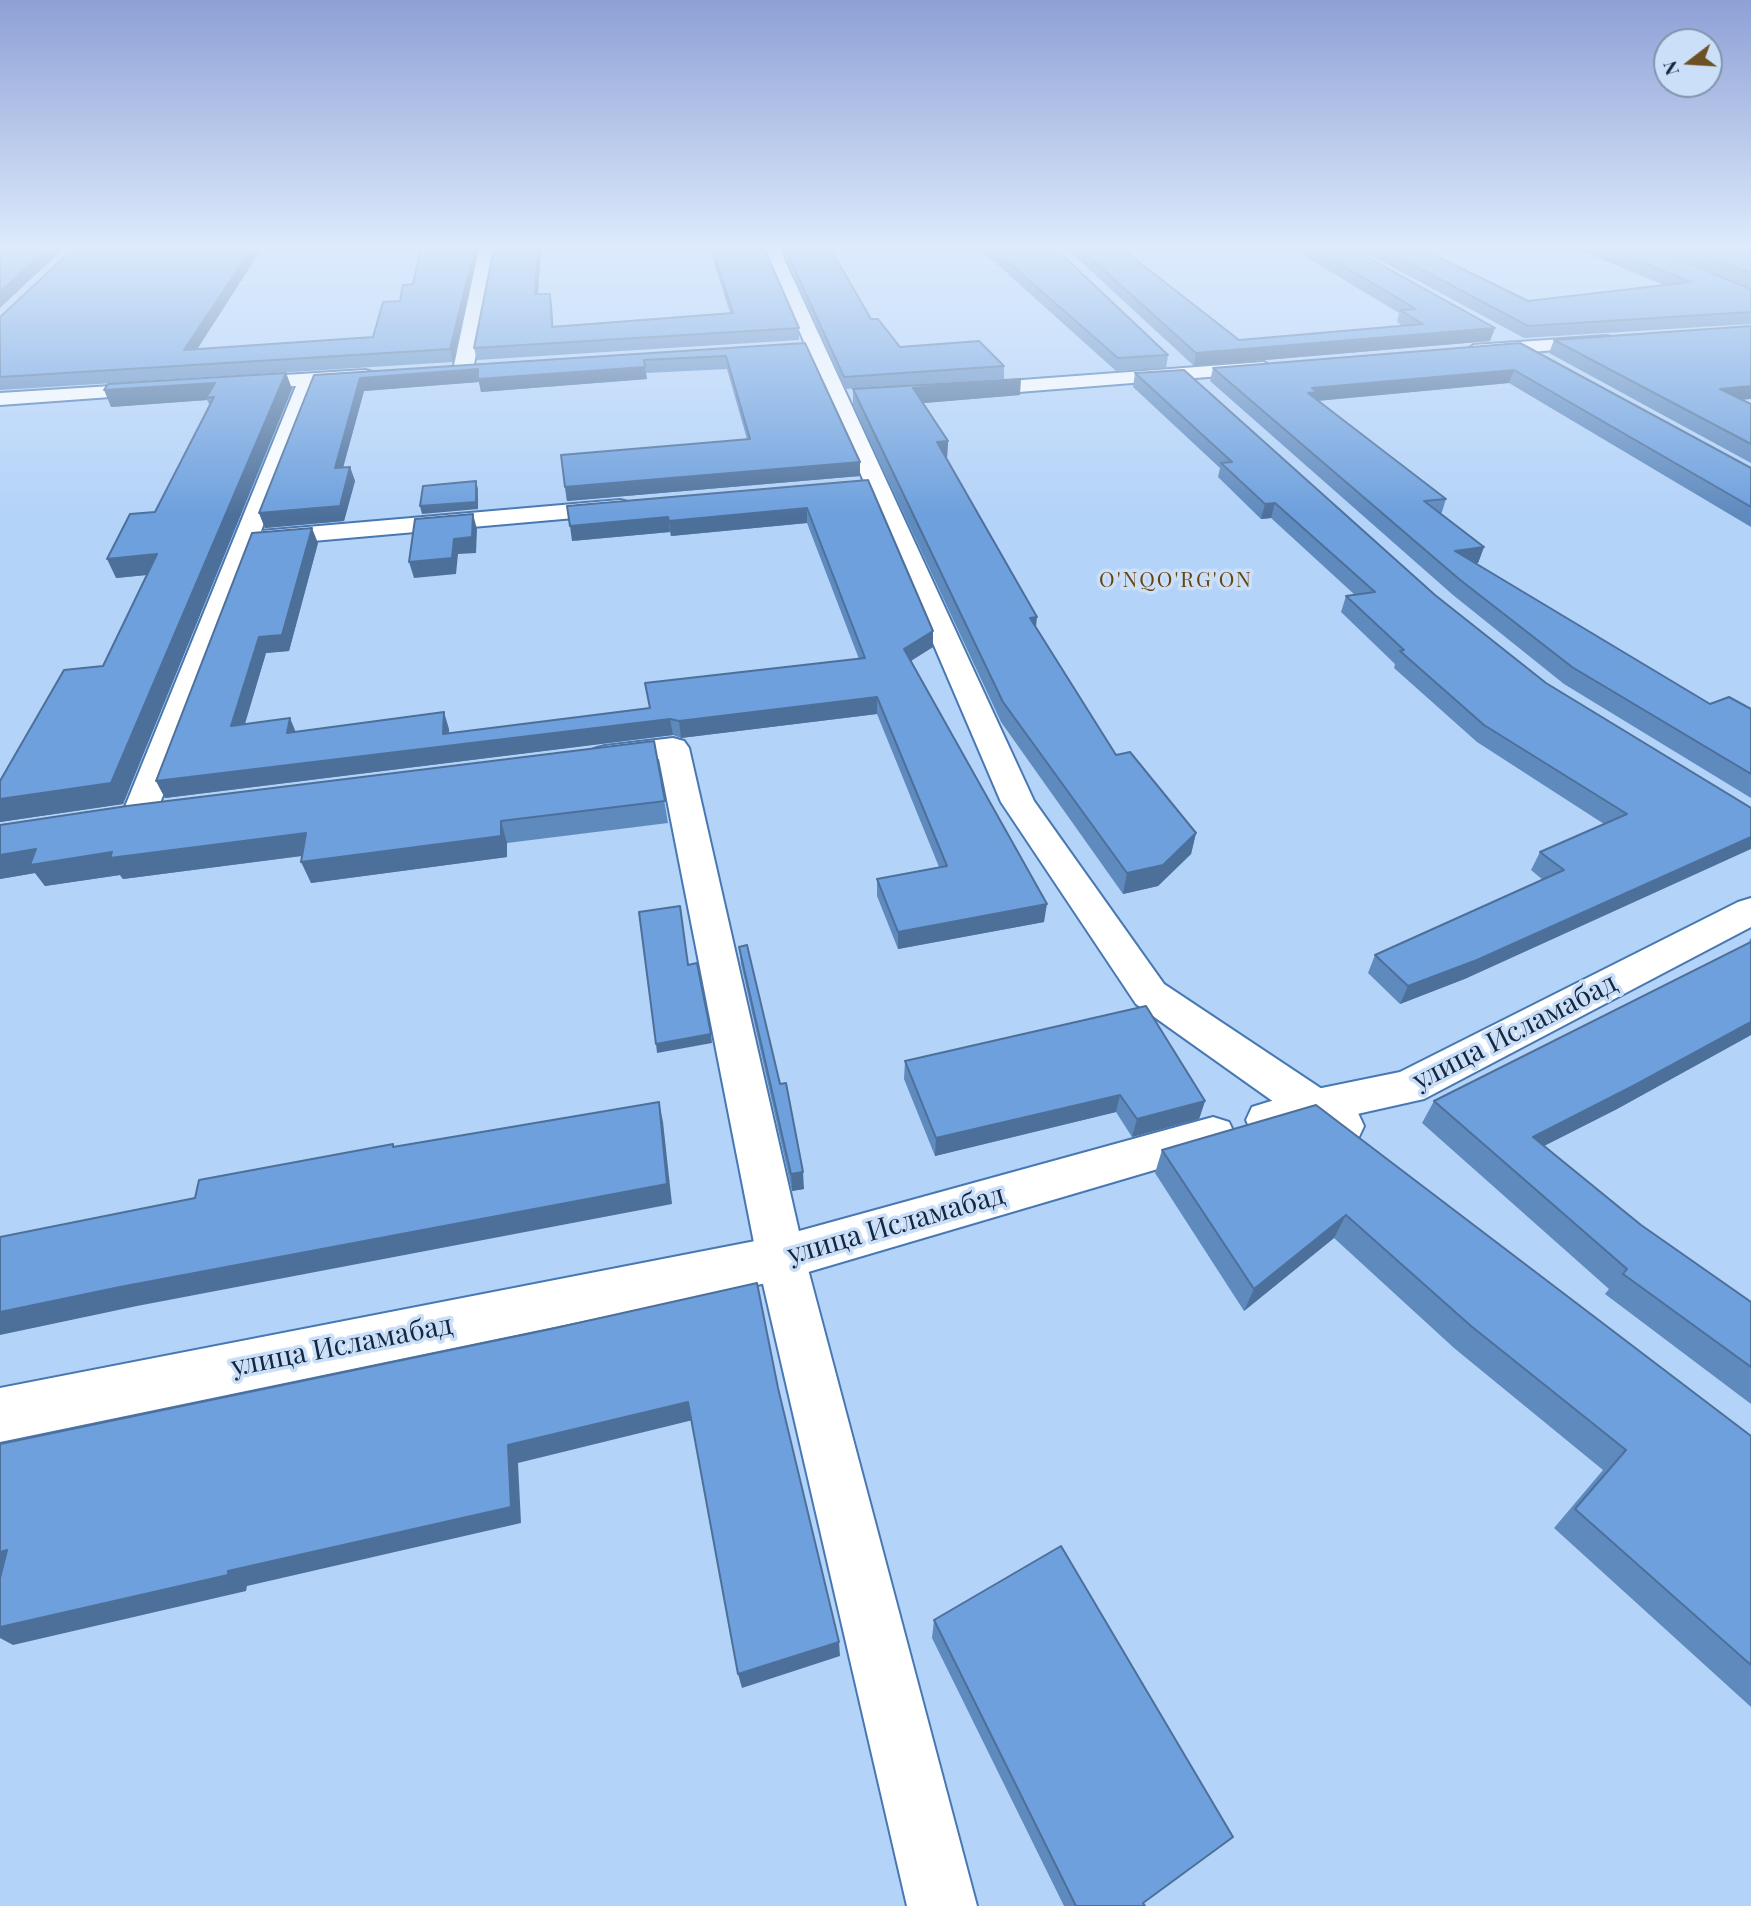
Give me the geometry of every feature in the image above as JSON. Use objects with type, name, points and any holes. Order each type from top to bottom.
[{"type":"street","points":[[465,337],[456,371],[489,368]]},
{"type":"street","points":[[802,337],[806,348],[849,398],[864,485],[1018,802],[1150,994],[1317,1106],[1371,1148]]},
{"type":"street","points":[[1498,337],[1551,366]]},
{"type":"street","points":[[1461,352],[1626,339]]},
{"type":"street","points":[[1159,348],[1208,393]]},
{"type":"street","points":[[944,391],[1284,367]]},
{"type":"street","points":[[214,386],[385,375]]},
{"type":"street","points":[[140,814],[307,380]]},
{"type":"street","points":[[0,399],[174,388]]},
{"type":"street","points":[[245,540],[644,505]]},
{"type":"street","points":[[577,760],[673,748],[781,1258],[942,1906]]},
{"type":"street","name":"улица Исламабад","points":[[0,1415],[781,1258],[1317,1106],[1409,1087],[1751,911]]},
{"type":"building","points":[[0,337],[193,337],[184,350],[373,337],[453,337],[450,349],[0,377]]},
{"type":"building","points":[[476,337],[654,337],[474,348]]},
{"type":"building","points":[[826,337],[892,337],[900,347],[979,341],[1004,366],[844,377]]},
{"type":"building","points":[[1094,337],[1149,337],[1168,355],[1118,358]]},
{"type":"building","points":[[1178,337],[1235,337],[1239,340],[1274,337],[1388,337],[1196,353]]},
{"type":"building","points":[[1597,337],[1751,337],[1751,386],[1720,389],[1751,404],[1751,444],[1554,340]]},
{"type":"building","points":[[805,343],[860,462],[565,487],[561,455],[750,439],[726,356],[644,360],[645,367],[478,379],[478,369],[360,378],[335,468],[350,467],[340,506],[259,513],[314,375]]},
{"type":"building","points":[[1520,343],[1751,468],[1751,507],[1514,370],[1312,388],[1317,392],[1308,393],[1446,499],[1424,501],[1484,547],[1455,551],[1710,704],[1729,697],[1751,709],[1751,774],[1572,667],[1459,579],[1213,368]]},
{"type":"building","points":[[1184,370],[1435,595],[1546,683],[1751,808],[1751,837],[1477,960],[1408,986],[1375,955],[1564,870],[1540,852],[1627,814],[1484,725],[1400,651],[1404,650],[1346,596],[1375,592],[1275,503],[1265,504],[1221,463],[1232,462],[1135,373]]},
{"type":"building","points":[[286,373],[111,783],[0,799],[0,781],[64,670],[103,666],[157,554],[107,559],[130,514],[155,512],[214,397],[206,398],[215,383],[104,390],[108,384]]},
{"type":"building","points":[[1021,379],[913,388],[948,441],[937,442],[1037,617],[1030,618],[1116,755],[1130,752],[1196,833],[1163,865],[1127,873],[1003,702],[853,389]]},
{"type":"building","points":[[868,480],[933,631],[904,649],[1047,904],[898,932],[877,879],[947,866],[877,697],[679,721],[670,719],[156,781],[252,533],[312,528],[282,635],[259,637],[231,726],[290,718],[287,733],[444,712],[443,734],[650,708],[645,683],[865,658],[807,508],[669,521],[668,517],[570,526],[567,506]]},
{"type":"building","points":[[476,481],[476,502],[420,506],[423,486]]},
{"type":"building","points":[[473,514],[472,537],[454,539],[452,558],[409,562],[415,519]]},
{"type":"building","points":[[654,741],[665,801],[501,821],[501,836],[301,862],[306,833],[110,858],[112,852],[30,865],[36,849],[0,855],[0,825],[127,806]]},
{"type":"building","points":[[680,906],[688,965],[697,963],[711,1034],[656,1044],[639,912]]},
{"type":"building","points":[[1751,942],[1751,1022],[1533,1137],[1641,1225],[1751,1302],[1751,1367],[1623,1274],[1627,1269],[1434,1101]]},
{"type":"building","points":[[747,945],[780,1084],[786,1083],[803,1172],[791,1174],[739,947]]},
{"type":"building","points":[[1146,1006],[1205,1101],[1137,1119],[1120,1095],[936,1138],[905,1061]]},
{"type":"building","points":[[659,1102],[667,1184],[0,1312],[0,1237],[195,1198],[199,1180],[393,1144],[393,1147]]},
{"type":"building","points":[[1316,1105],[1751,1436],[1751,1665],[1575,1509],[1626,1450],[1471,1326],[1346,1215],[1254,1289],[1162,1150]]},
{"type":"building","points":[[757,1283],[778,1388],[839,1642],[738,1674],[688,1402],[508,1445],[511,1507],[228,1571],[228,1575],[0,1627],[0,1578],[7,1550],[0,1552],[0,1444],[551,1329]]},
{"type":"building","points":[[1061,1546],[1233,1837],[1143,1903],[1145,1906],[1076,1906],[934,1620]]},
{"type":"district","name":"O'NQO'RG'ON","points":[[1176,580]]}]
